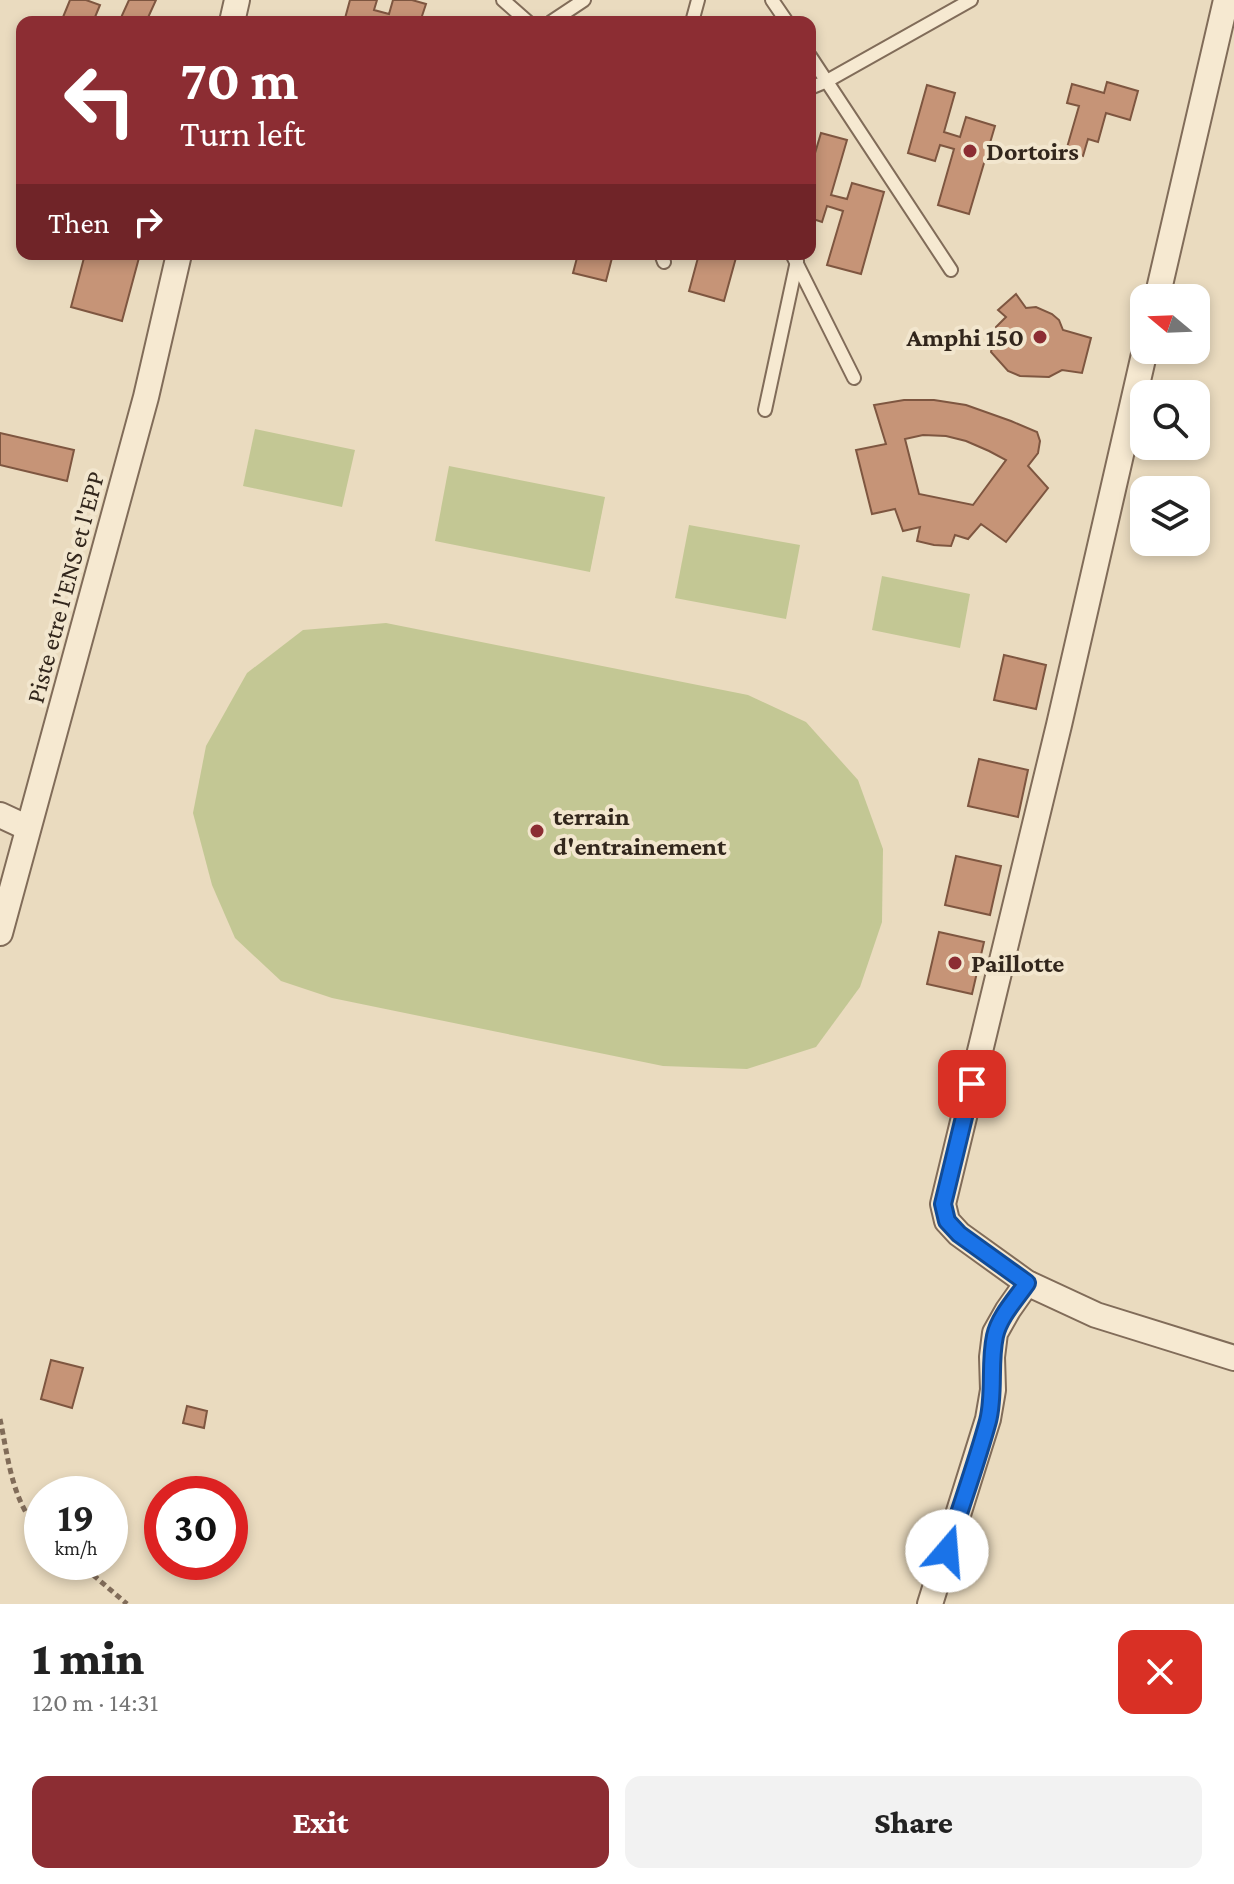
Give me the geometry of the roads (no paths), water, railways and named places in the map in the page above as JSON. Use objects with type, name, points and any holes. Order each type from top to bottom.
[{"type":"street","points":[[1160,284],[1226,0]]},
{"type":"street","name":"Piste etre l'ENS et l'EPP","points":[[0,933],[146,397],[178,260]]},
{"type":"street","points":[[1142,364],[1059,725],[943,1204],[947,1221],[959,1234],[1027,1283],[1096,1315],[1234,1358]]},
{"type":"street","points":[[0,815],[28,828]]},
{"type":"street","points":[[930,1604],[988,1419],[993,1390],[995,1333],[1027,1283]]},
{"type":"lane","points":[[503,0],[521,16]]},
{"type":"lane","points":[[560,16],[584,0]]},
{"type":"lane","points":[[816,86],[971,0]]},
{"type":"lane","points":[[816,65],[951,270]]},
{"type":"lane","points":[[765,410],[795,260]]},
{"type":"lane","points":[[796,260],[854,378]]},
{"type":"place","name":"Dortoirs","points":[[970,151]]},
{"type":"place","name":"Amphi 150","points":[[1040,337]]},
{"type":"place","name":"terrain d'entrainement","points":[[537,831]]},
{"type":"place","name":"Paillotte","points":[[955,963]]}]
